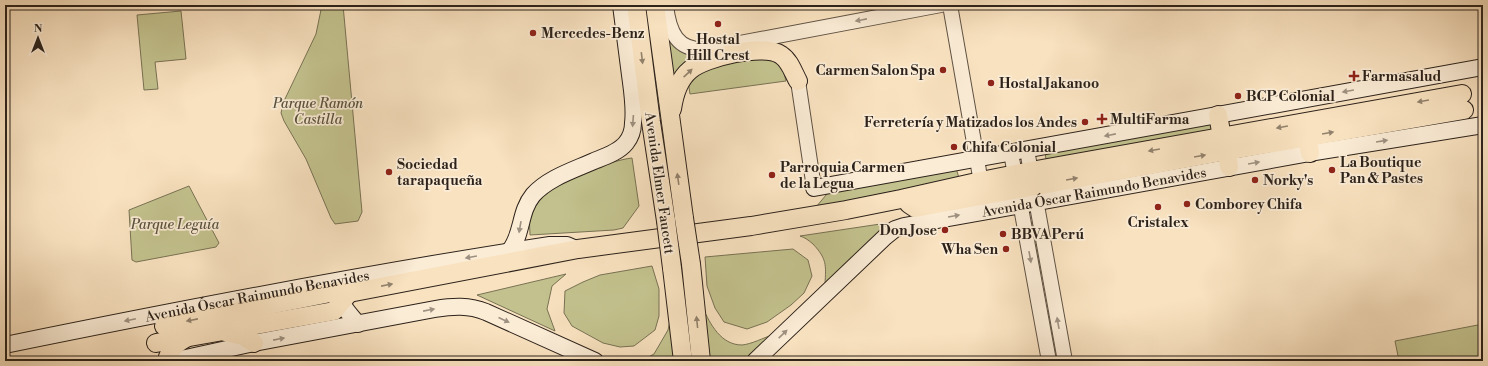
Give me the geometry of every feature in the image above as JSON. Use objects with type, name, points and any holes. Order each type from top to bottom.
[{"type":"main road","points":[[510,250],[516,241],[523,212],[534,194],[559,177],[613,152],[625,144],[630,134],[633,124],[633,106],[621,5]]},
{"type":"main road","name":"Avenida Elmer Faucett","points":[[636,5],[650,122],[666,221],[683,361]]},
{"type":"main road","name":"Avenida Elmer Faucett","points":[[655,5],[670,122],[691,264],[701,361]]},
{"type":"main road","points":[[670,122],[675,95],[682,78],[690,70],[710,59],[760,50],[771,51],[780,54],[788,61],[798,81]]},
{"type":"main road","points":[[814,188],[1483,67]]},
{"type":"main road","name":"Avenida Óscar Raimundo Benavides","points":[[901,199],[915,208],[1226,152],[1463,102],[1309,145]]},
{"type":"main road","points":[[1218,115],[1226,152]]},
{"type":"main road","name":"Avenida Óscar Raimundo Benavides","points":[[755,361],[895,229],[1026,188],[1226,152],[1309,145],[1483,125]]},
{"type":"main road","name":"Avenida Óscar Raimundo Benavides","points":[[164,326],[220,323],[342,295],[578,249],[751,226],[901,199],[982,181],[1026,188]]},
{"type":"main road","name":"Avenida Óscar Raimundo Benavides","points":[[5,345],[238,299],[342,295],[510,250],[550,245],[567,245],[578,249]]},
{"type":"main road","points":[[342,295],[358,324]]},
{"type":"main road","points":[[238,299],[220,323],[233,333],[243,336],[254,343]]},
{"type":"main road","points":[[172,361],[254,343],[451,307],[471,307],[486,312],[595,361]]},
{"type":"main road","name":"Avenida Óscar Raimundo Benavides","points":[[156,343],[192,336],[220,323]]},
{"type":"main road","points":[[167,361],[168,355],[177,343],[192,336]]},
{"type":"street","points":[[666,5],[670,24],[679,42],[687,48],[696,50],[941,5]]},
{"type":"street","points":[[950,5],[982,181],[989,190],[998,192]]},
{"type":"street","points":[[798,81],[814,188]]},
{"type":"street","points":[[1027,150],[1026,188],[1049,361]]},
{"type":"street","points":[[1011,153],[1026,188],[1065,361]]},
{"type":"green space","name":"Parque Ramón Castilla","points":[[322,5],[343,5],[362,212],[358,221],[335,224],[331,218],[306,159],[281,113],[284,101],[316,34]]},
{"type":"green space","points":[[181,11],[186,59],[155,62],[158,89],[144,90],[137,15]]},
{"type":"green space","points":[[663,16],[676,39],[699,54],[673,85]]},
{"type":"green space","points":[[763,55],[782,66],[786,81],[690,94],[688,81],[690,77],[718,65]]},
{"type":"green space","points":[[1209,120],[1215,130],[1046,161],[1045,150]]},
{"type":"green space","points":[[632,158],[639,206],[623,228],[614,230],[530,235],[530,221],[532,213],[540,199],[549,191],[559,184],[584,172]]},
{"type":"green space","points":[[956,168],[959,178],[816,207],[832,188]]},
{"type":"green space","name":"Parque Leguía","points":[[189,186],[219,243],[216,247],[136,262],[132,260],[129,210]]},
{"type":"green space","points":[[1036,221],[1044,271],[1036,272],[1028,223]]},
{"type":"green space","points":[[887,223],[887,231],[825,284],[825,262],[821,254],[813,244],[800,236]]},
{"type":"green space","points":[[793,249],[808,260],[812,276],[804,293],[791,305],[767,322],[747,329],[724,322],[715,308],[707,286],[705,257]]},
{"type":"green space","points":[[652,266],[659,289],[659,316],[655,330],[634,346],[620,347],[603,343],[572,326],[564,313],[565,291],[600,275]]},
{"type":"green space","points":[[566,274],[552,286],[547,309],[555,331],[477,295]]},
{"type":"green space","points":[[703,308],[709,321],[722,338],[735,344],[742,345],[772,335],[744,361],[709,361]]},
{"type":"green space","points":[[672,312],[675,361],[641,361],[654,354],[668,330]]},
{"type":"green space","points":[[1052,313],[1060,361],[1052,361],[1044,314]]},
{"type":"green space","points":[[1483,324],[1483,349],[1476,361],[1399,361],[1395,341]]},
{"type":"place","name":"Hostal Hill Crest","points":[[718,24]]},
{"type":"place","name":"Mercedes-Benz","points":[[533,33]]},
{"type":"place","name":"Carmen Salon Spa","points":[[943,70]]},
{"type":"place","name":"Farmasalud","points":[[1354,76]]},
{"type":"place","name":"Hostal Jakanoo","points":[[991,83]]},
{"type":"place","name":"BCP Colonial","points":[[1238,96]]},
{"type":"place","name":"MultiFarma","points":[[1102,119]]},
{"type":"place","name":"Ferretería y Matizados los Andes","points":[[1085,122]]},
{"type":"place","name":"Chifa Colonial","points":[[954,147]]},
{"type":"place","name":"La Boutique Pan & Pastes","points":[[1332,170]]},
{"type":"place","name":"Sociedad tarapaqueña","points":[[389,172]]},
{"type":"place","name":"Parroquia Carmen de la Legua","points":[[772,175]]},
{"type":"place","name":"Norky's","points":[[1255,180]]},
{"type":"place","name":"Comborey Chifa","points":[[1187,204]]},
{"type":"place","name":"Cristalex","points":[[1158,207]]},
{"type":"place","name":"Don Jose","points":[[945,230]]},
{"type":"place","name":"BBVA Perú","points":[[1003,234]]},
{"type":"place","name":"Wha Sen","points":[[1006,249]]}]
